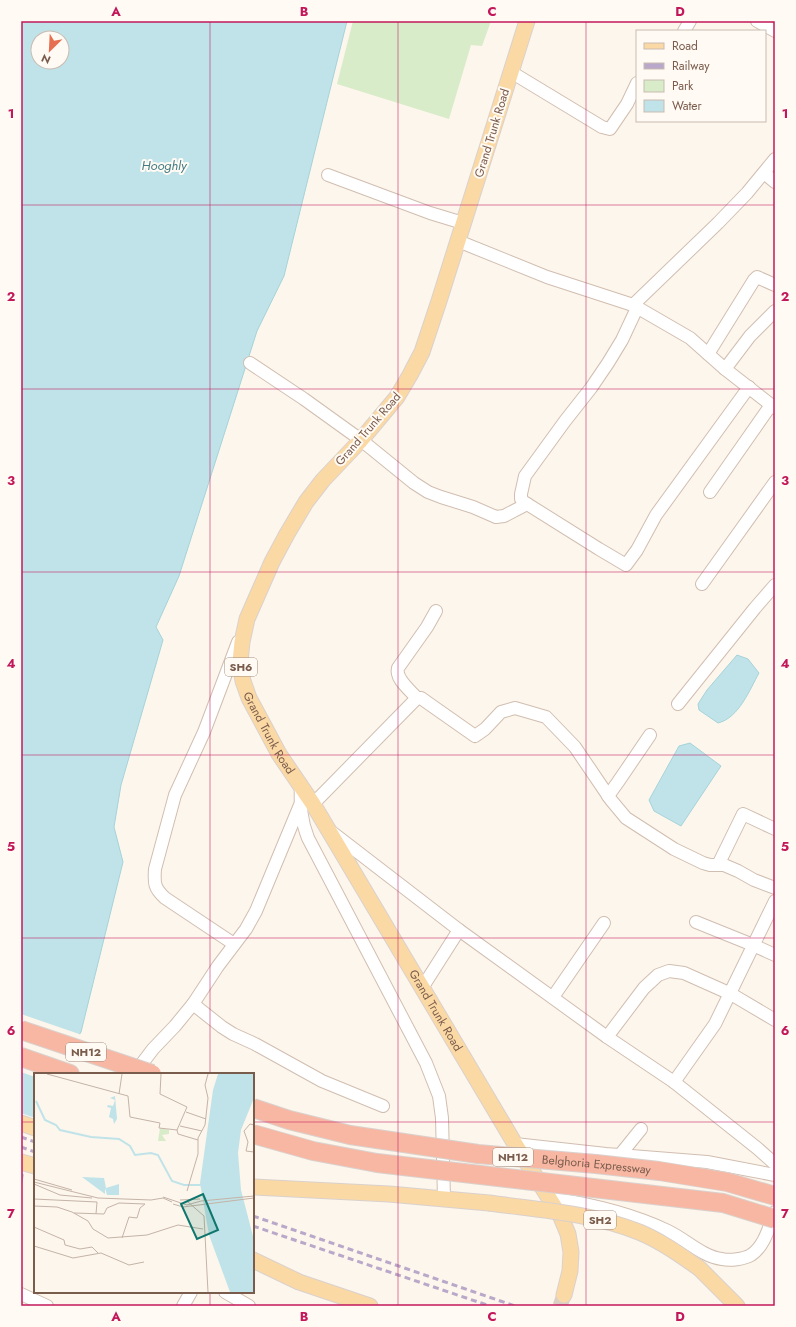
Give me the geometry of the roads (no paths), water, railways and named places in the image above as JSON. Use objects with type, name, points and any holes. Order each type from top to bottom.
[{"type":"highway","name":"NH12","points":[[21,1030],[149,1073]]},
{"type":"highway","name":"NH12","points":[[21,1058],[67,1073]]},
{"type":"highway","name":"Belghoria Expressway","points":[[254,1108],[290,1120],[358,1136],[478,1154],[659,1171],[727,1182],[775,1196]]},
{"type":"highway","name":"Belghoria Expressway","points":[[254,1134],[313,1151],[377,1164],[723,1203],[775,1219]]},
{"type":"main road","name":"Grand Trunk Road","points":[[528,21],[422,352],[397,397],[361,440],[323,480],[306,502],[287,534],[272,562],[247,619],[242,642],[240,662],[242,681],[249,698],[279,754],[301,786],[306,804],[328,830],[515,1144],[561,1217],[568,1234],[571,1252],[570,1271],[564,1295]]},
{"type":"main road","points":[[21,1123],[34,1128]]},
{"type":"main road","points":[[21,1162],[34,1166]]},
{"type":"main road","name":"SH2","points":[[254,1187],[389,1194],[444,1199],[585,1216],[619,1224],[640,1232],[665,1245],[699,1268],[737,1306]]},
{"type":"main road","points":[[254,1260],[299,1282],[370,1306]]},
{"type":"street","points":[[685,30],[690,21]]},
{"type":"street","points":[[757,21],[775,31]]},
{"type":"street","points":[[511,72],[602,127],[610,129],[632,106],[636,88]]},
{"type":"street","points":[[749,387],[656,515],[637,550],[626,565],[521,499],[525,476],[608,363],[622,340],[635,307],[747,193],[775,160]]},
{"type":"street","points":[[764,173],[775,182]]},
{"type":"street","points":[[328,175],[430,213],[463,223]]},
{"type":"street","points":[[458,241],[547,277],[635,307],[690,338],[725,369],[773,406],[710,492]]},
{"type":"street","points":[[708,354],[754,280],[757,277],[775,285]]},
{"type":"street","points":[[725,369],[750,336],[775,310]]},
{"type":"street","points":[[250,364],[304,399],[361,440],[428,492],[473,507],[496,517],[504,516],[527,504]]},
{"type":"street","points":[[702,584],[775,482]]},
{"type":"street","points":[[678,704],[775,585]]},
{"type":"street","points":[[436,611],[397,671],[399,677],[417,698],[422,698],[475,736],[485,729],[501,712],[515,708],[546,718],[575,747],[608,796],[626,818],[680,852],[703,863],[710,865],[724,865],[754,880],[775,888]]},
{"type":"street","points":[[234,944],[165,898],[157,891],[154,876],[175,795],[204,732],[247,619]]},
{"type":"street","points":[[135,1073],[153,1049],[193,1004],[218,966],[246,929],[256,911],[306,804],[417,698]]},
{"type":"street","points":[[608,796],[650,735]]},
{"type":"street","points":[[306,804],[303,824],[308,838],[426,1063],[439,1096],[442,1118],[444,1199]]},
{"type":"street","points":[[718,865],[743,814],[775,829]]},
{"type":"street","points":[[328,830],[458,930],[607,1037],[674,1082],[775,1164]]},
{"type":"street","points":[[674,1082],[715,1024],[731,994],[775,901]]},
{"type":"street","points":[[696,922],[775,955]]},
{"type":"street","points":[[553,997],[604,923]]},
{"type":"street","points":[[422,988],[458,930]]},
{"type":"street","points":[[607,1037],[644,988],[658,975],[669,971],[684,973],[731,994],[775,1020]]},
{"type":"street","points":[[193,1004],[233,1034],[255,1044],[322,1081],[383,1106]]},
{"type":"street","points":[[620,1155],[641,1129]]},
{"type":"street","points":[[515,1144],[707,1162],[775,1175]]},
{"type":"street","points":[[550,1198],[587,1204],[638,1218],[667,1231],[702,1252],[721,1259],[738,1259],[751,1255],[761,1245],[775,1212]]},
{"type":"street","points":[[183,1306],[190,1293]]},
{"type":"street","points":[[227,1293],[249,1306]]},
{"type":"street","points":[[21,1294],[47,1306]]},
{"type":"water","name":"Hooghly","points":[[21,21],[347,21],[284,276],[257,331],[179,576],[156,627],[163,640],[121,785],[114,827],[123,862],[81,1032],[55,1073],[34,1073],[34,1121],[21,1187]]},
{"type":"water","points":[[737,655],[748,659],[759,673],[748,695],[738,709],[725,720],[718,723],[699,710],[698,704],[707,690]]},
{"type":"water","points":[[690,743],[721,766],[681,826],[654,811],[649,800],[679,746]]},
{"type":"tunnel","points":[[560,1306],[564,1295]]},
{"type":"railway","points":[[21,1137],[34,1142]]},
{"type":"railway","points":[[21,1147],[34,1152]]},
{"type":"railway","points":[[254,1216],[515,1306]]},
{"type":"railway","points":[[254,1226],[490,1306]]}]
